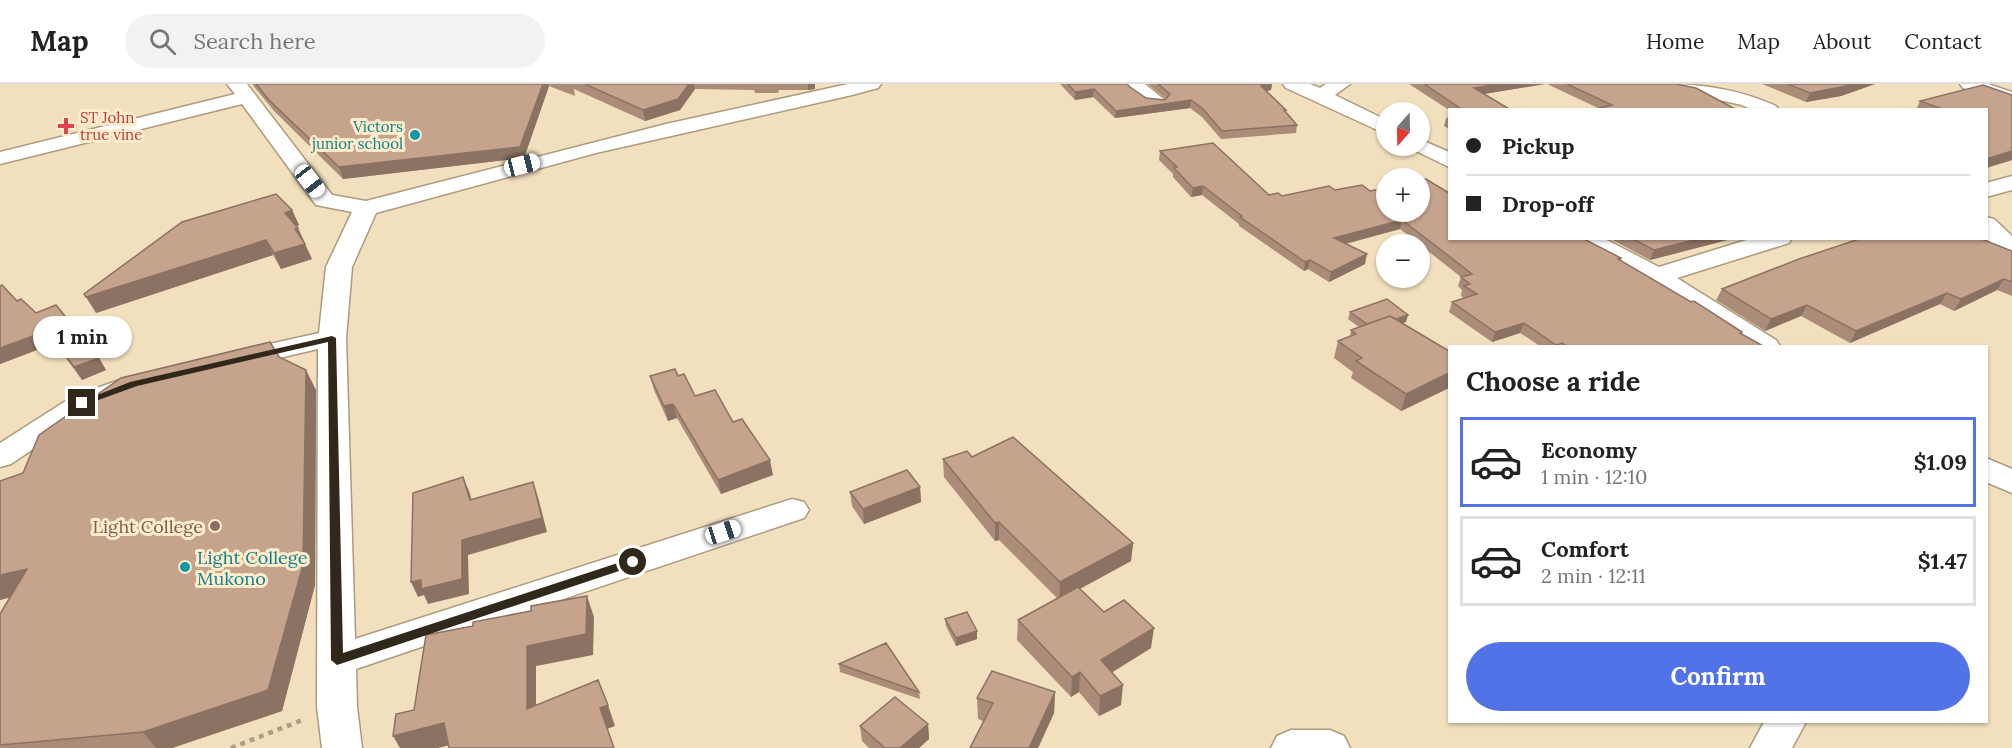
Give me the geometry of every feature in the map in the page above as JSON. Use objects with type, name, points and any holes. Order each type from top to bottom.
[{"type":"street","points":[[0,158],[242,90],[324,200],[366,208],[502,170],[668,129],[800,102],[871,84]]},
{"type":"street","points":[[1132,84],[1157,102]]},
{"type":"street","points":[[1293,84],[1376,123]]},
{"type":"street","points":[[1320,95],[1340,84]]},
{"type":"street","points":[[1671,84],[1748,100],[1765,108]]},
{"type":"street","points":[[1970,84],[2012,99]]},
{"type":"street","points":[[1430,151],[1448,160]]},
{"type":"street","points":[[1988,189],[2012,183]]},
{"type":"street","points":[[342,748],[337,707],[332,338],[339,267],[366,208]]},
{"type":"street","points":[[1988,227],[2012,250]]},
{"type":"street","points":[[1587,240],[1657,276],[1764,345]]},
{"type":"street","points":[[1657,276],[1774,240]]},
{"type":"street","points":[[1976,240],[2012,255]]},
{"type":"street","points":[[206,367],[332,338]]},
{"type":"street","points":[[0,457],[82,403],[154,379]]},
{"type":"street","points":[[1988,470],[2012,482]]},
{"type":"street","points":[[337,660],[792,510]]},
{"type":"street","points":[[1770,748],[1785,723]]},
{"type":"street","points":[[1291,748],[1330,748]]},
{"type":"path","points":[[231,748],[337,707]]},
{"type":"building","name":"Victors junior school","points":[[256,84],[543,84],[520,147],[339,167],[269,100]]},
{"type":"building","points":[[585,84],[689,84],[678,99],[643,110]]},
{"type":"building","points":[[1068,84],[1127,84],[1146,98],[1165,100],[1170,94],[1158,84],[1267,84],[1261,86],[1286,110],[1284,110],[1297,125],[1222,131],[1203,109],[1191,100],[1116,111],[1094,89],[1075,92]]},
{"type":"building","points":[[1424,84],[1498,84],[1474,88],[1508,108],[1460,108]]},
{"type":"building","points":[[1567,84],[1676,84],[1696,88],[1733,108],[1599,108],[1612,105]]},
{"type":"building","points":[[1788,84],[1853,84],[1810,93]]},
{"type":"building","points":[[1983,85],[2012,95],[2012,151],[1988,158],[1988,108],[1939,108],[1920,101]]},
{"type":"building","points":[[1213,143],[1269,195],[1278,193],[1282,196],[1329,186],[1335,190],[1362,185],[1370,191],[1376,190],[1376,222],[1394,222],[1334,238],[1367,254],[1331,272],[1310,260],[1305,262],[1240,217],[1242,216],[1203,186],[1193,188],[1174,168],[1177,167],[1160,151]]},
{"type":"building","points":[[1430,181],[1448,192],[1448,240],[1586,240],[1621,258],[1618,259],[1691,302],[1694,301],[1761,345],[1565,345],[1562,343],[1556,345],[1524,323],[1495,332],[1452,302],[1477,294],[1464,286],[1470,284],[1461,277],[1472,274],[1430,242],[1430,234],[1420,234],[1405,222],[1430,222]]},
{"type":"building","points":[[276,194],[292,210],[285,213],[298,228],[295,229],[305,244],[274,253],[266,240],[86,297],[84,294],[182,222]]},
{"type":"building","points":[[1635,240],[1694,240],[1654,250]]},
{"type":"building","points":[[1856,240],[1984,240],[2012,251],[2012,282],[2004,279],[1961,299],[1947,293],[1856,331],[1807,305],[1771,319],[1722,289]]},
{"type":"building","points":[[2,285],[17,301],[21,299],[36,313],[56,305],[99,358],[74,367],[47,331],[0,348],[0,286]]},
{"type":"building","points":[[1387,299],[1408,315],[1396,319],[1390,316],[1367,324],[1350,312]]},
{"type":"building","points":[[1390,316],[1448,350],[1448,373],[1406,394],[1356,361],[1362,358],[1338,341],[1356,334],[1351,330]]},
{"type":"building","points":[[270,342],[279,357],[306,370],[303,565],[268,690],[143,732],[0,745],[0,614],[27,569],[0,575],[0,481],[23,473],[39,435],[121,378]]},
{"type":"building","points":[[675,369],[678,376],[684,374],[695,396],[715,390],[733,422],[742,419],[770,460],[718,480],[673,404],[664,406],[650,376]]},
{"type":"building","points":[[1013,437],[1133,543],[1060,582],[999,522],[995,523],[943,459],[967,451],[972,457]]},
{"type":"building","points":[[907,470],[920,487],[863,509],[850,492]]},
{"type":"building","points":[[463,477],[470,500],[533,482],[542,518],[462,540],[462,579],[421,589],[421,580],[411,582],[413,493]]},
{"type":"building","points":[[1078,587],[1104,612],[1124,600],[1154,628],[1101,660],[1123,685],[1100,696],[1080,672],[1072,677],[1018,620]]},
{"type":"building","points":[[587,596],[586,634],[527,646],[527,709],[598,680],[608,705],[600,708],[614,748],[449,748],[444,723],[393,736],[396,714],[414,710],[426,635],[473,626],[473,622],[531,611],[531,606]]},
{"type":"building","points":[[967,612],[977,631],[956,638],[945,619]]},
{"type":"building","points":[[886,643],[919,692],[839,664]]},
{"type":"building","points":[[992,671],[1055,692],[1029,748],[970,748],[993,703],[977,698]]},
{"type":"building","points":[[895,697],[928,724],[900,748],[885,748],[860,726]]},
{"type":"place","name":"ST John true vine","points":[[66,126]]},
{"type":"place","name":"Victors junior school","points":[[415,135]]},
{"type":"place","name":"Light College","points":[[215,526]]},
{"type":"place","name":"Light College Mukono","points":[[185,567]]},
{"type":"route","points":[[82,403],[134,384],[332,338],[337,660],[633,562]]}]
